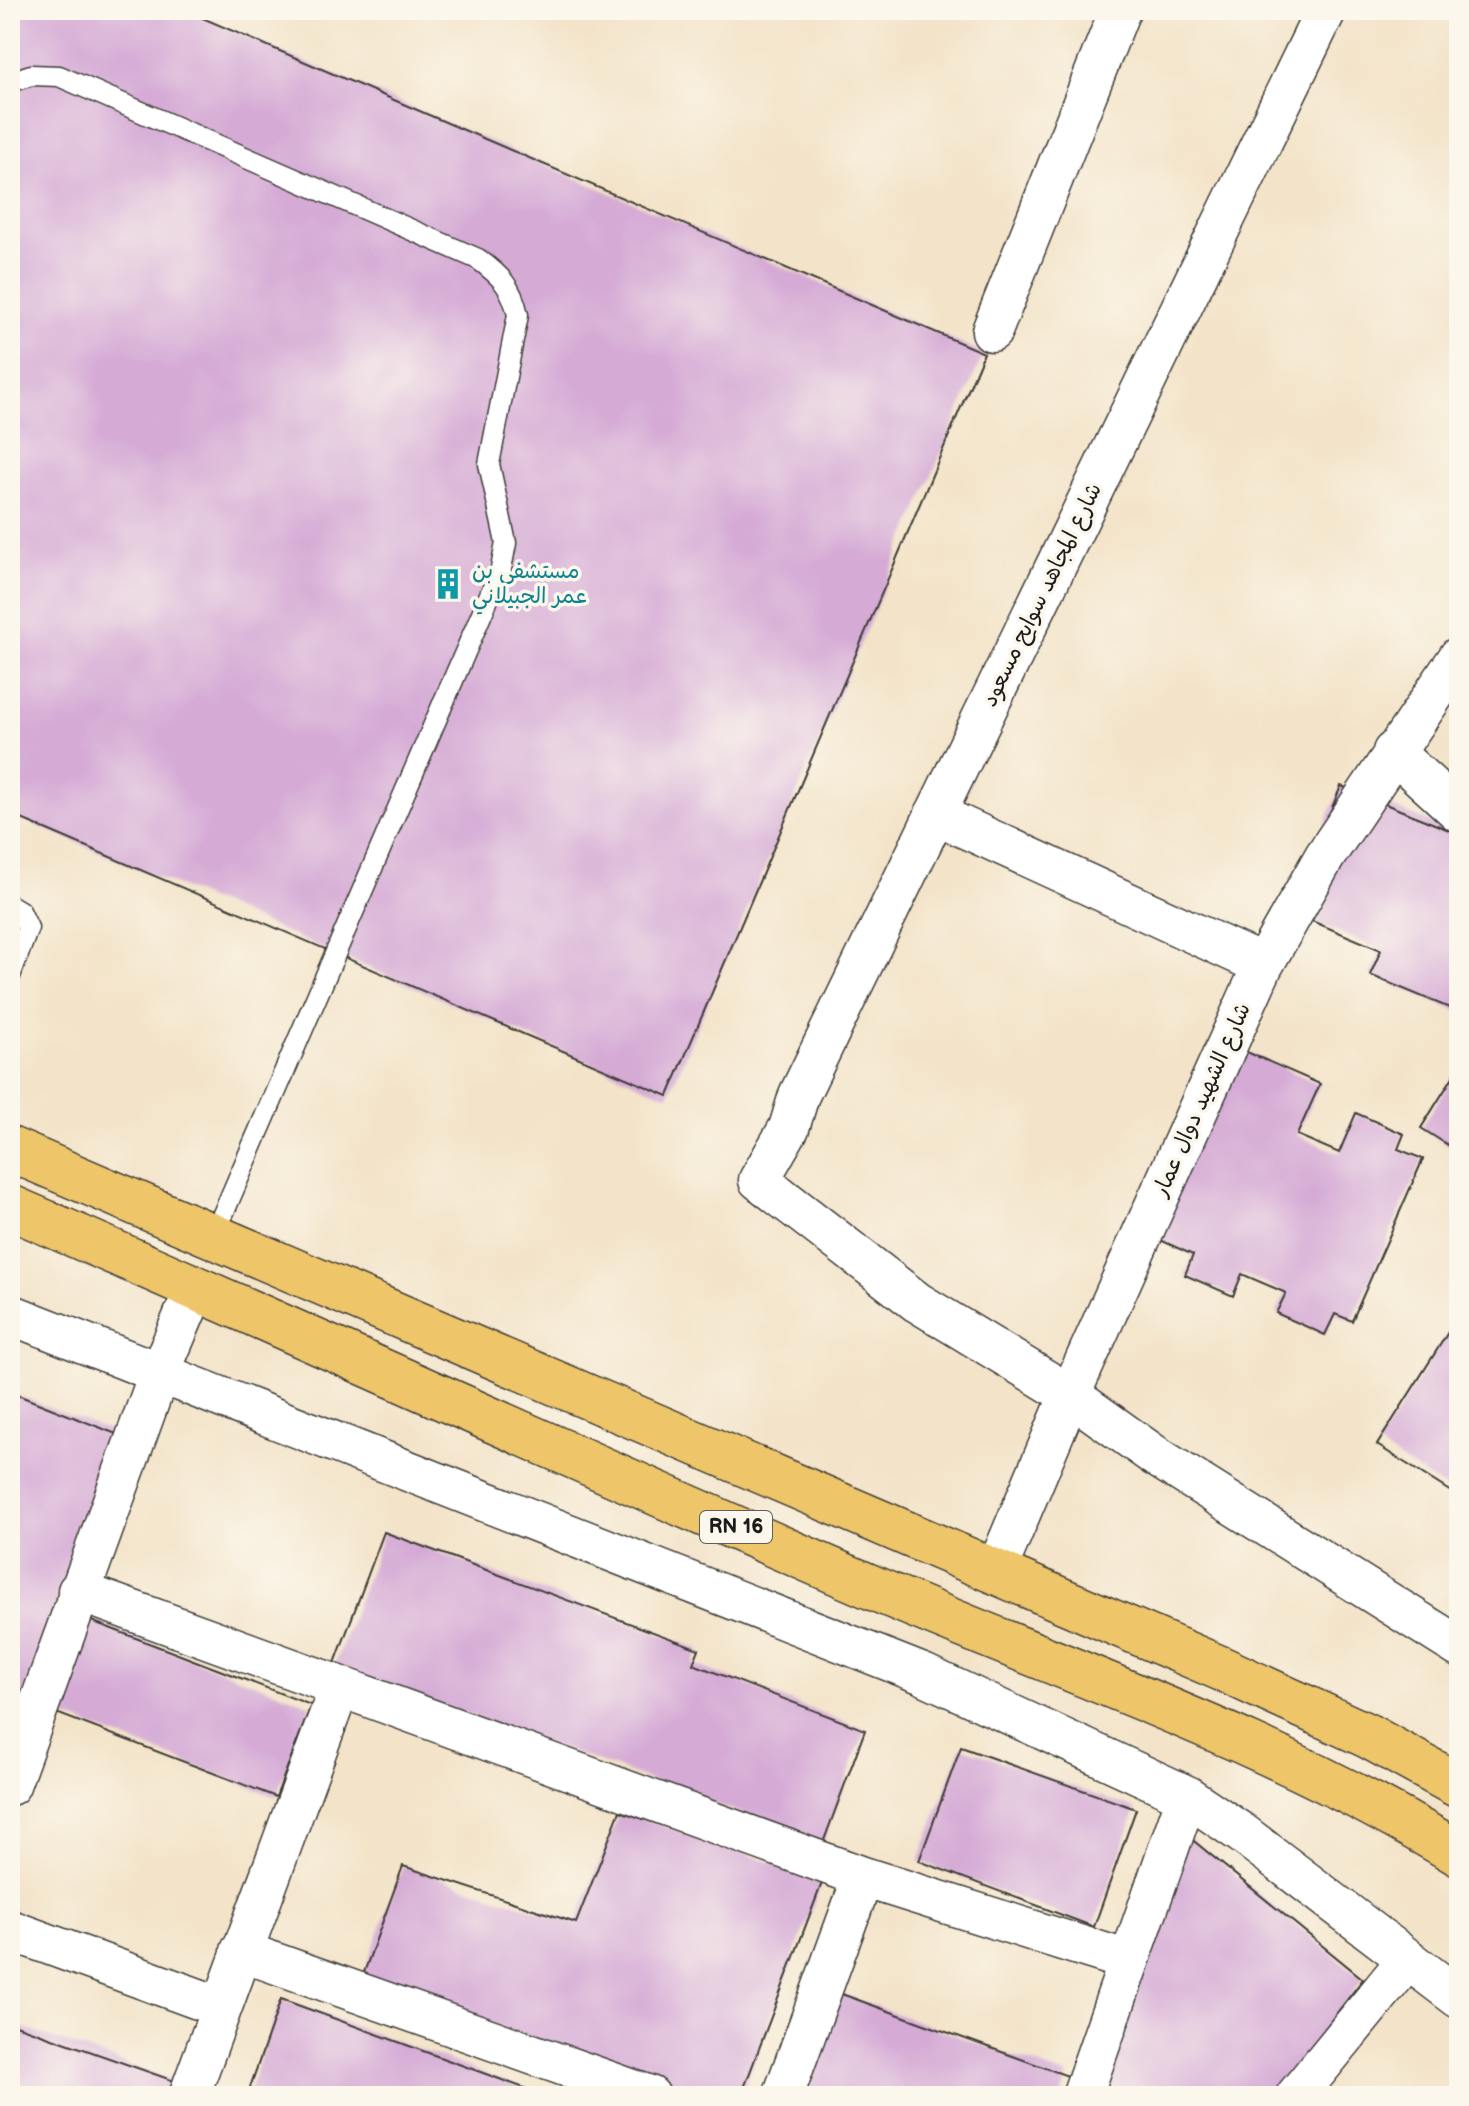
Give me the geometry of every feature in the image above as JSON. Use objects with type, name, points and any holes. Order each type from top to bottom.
[{"type":"main road","points":[[10,1149],[996,1571],[1368,1736],[1459,1786]]},
{"type":"main road","name":"RN 16","points":[[10,1207],[867,1586],[1204,1723],[1338,1788],[1459,1854]]},
{"type":"street","points":[[992,331],[1120,10]]},
{"type":"street","name":"شارع المجاهد سوايح مسعود","points":[[1070,1395],[917,1302],[759,1180],[789,1128],[799,1095],[1326,10]]},
{"type":"street","name":"شارع الشهيد دوال عمار","points":[[996,1571],[1070,1395],[1263,965],[1325,856],[1459,657]]},
{"type":"street","points":[[1393,752],[1459,812]]},
{"type":"street","points":[[935,814],[1263,965]]},
{"type":"street","points":[[10,1785],[159,1374],[196,1287]]},
{"type":"street","points":[[10,1314],[923,1674],[1187,1796],[1243,1834],[1459,1998]]},
{"type":"street","points":[[1070,1395],[1154,1455],[1459,1647]]},
{"type":"street","points":[[78,1591],[339,1689],[863,1877],[1129,1961]]},
{"type":"street","points":[[189,2096],[339,1689]]},
{"type":"street","points":[[1082,2096],[1187,1796]]},
{"type":"street","points":[[783,2096],[863,1877]]},
{"type":"street","points":[[10,1930],[220,2007]]},
{"type":"street","points":[[241,1951],[650,2096]]},
{"type":"street","points":[[1296,2096],[1408,1959]]},
{"type":"lane","points":[[10,82],[31,75],[59,76],[478,259],[501,275],[513,293],[518,315],[489,464],[506,543],[501,569],[214,1235]]},
{"type":"lane","points":[[10,905],[20,911],[28,928],[10,976]]},
{"type":"building","name":"مستشفى بن عمر الجبيلاني","points":[[10,10],[184,10],[984,353],[668,1096],[10,814]]},
{"type":"building","points":[[1341,786],[1459,834],[1459,1012],[1370,975],[1381,950],[1305,918],[1280,932]]},
{"type":"building","points":[[1233,1046],[1320,1084],[1297,1135],[1339,1153],[1356,1113],[1404,1134],[1398,1149],[1423,1159],[1352,1321],[1335,1314],[1325,1335],[1276,1313],[1286,1293],[1242,1274],[1233,1296],[1185,1275],[1193,1255],[1143,1232]]},
{"type":"building","points":[[1456,1072],[1459,1074],[1459,1152],[1421,1128]]},
{"type":"building","points":[[1459,1315],[1459,1497],[1377,1445]]},
{"type":"building","points":[[10,1392],[119,1435],[10,1728]]},
{"type":"building","points":[[384,1532],[699,1649],[693,1664],[865,1730],[823,1843],[334,1666]]},
{"type":"building","points":[[86,1619],[311,1705],[276,1797],[51,1711]]},
{"type":"building","points":[[961,1747],[1136,1809],[1094,1927],[919,1861]]},
{"type":"building","points":[[620,1811],[823,1880],[741,2096],[692,2096],[362,1978],[403,1866],[576,1923]]},
{"type":"building","points":[[1184,1833],[1363,1979],[1273,2096],[1095,2096]]},
{"type":"building","points":[[836,1992],[1068,2076],[1061,2096],[799,2096]]},
{"type":"building","points":[[281,1999],[546,2096],[247,2096]]},
{"type":"building","points":[[10,2023],[180,2083],[175,2096],[10,2096]]},
{"type":"place","name":"مستشفى بن عمر الجبيلاني","points":[[448,584]]}]
